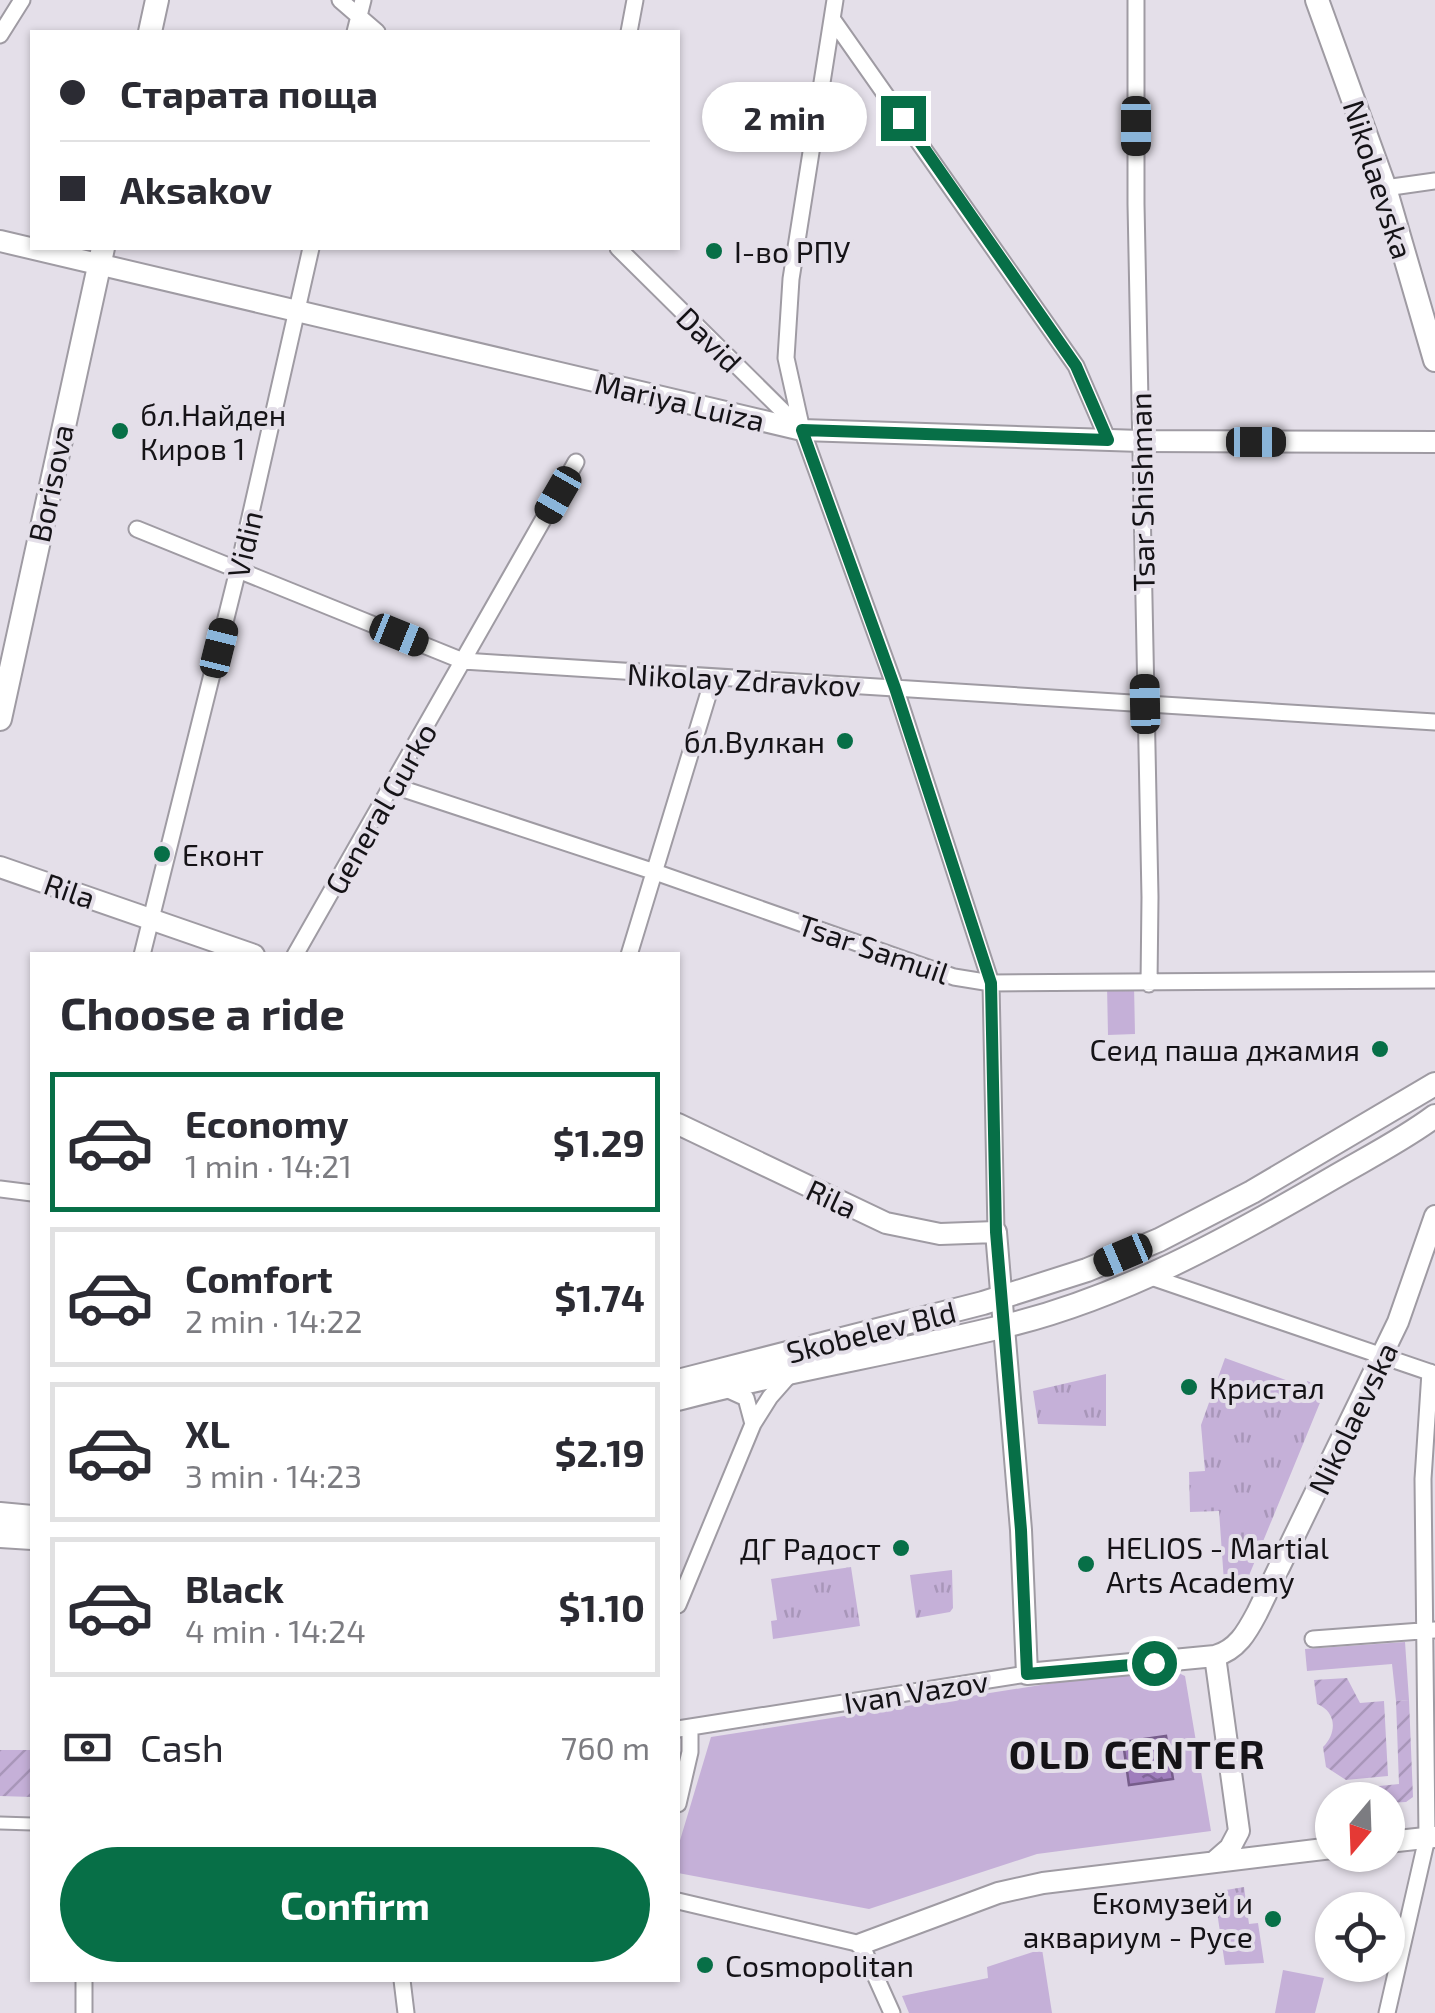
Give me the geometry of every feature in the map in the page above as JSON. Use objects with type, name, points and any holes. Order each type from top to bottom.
[{"type":"main road","points":[[150,30],[157,0]]},
{"type":"main road","name":"Nikolaevska","points":[[1317,0],[1385,188],[1435,360]]},
{"type":"main road","name":"Borisova","points":[[0,719],[101,255]]},
{"type":"main road","name":"Skobelev Bld","points":[[680,1379],[1004,1297],[1087,1270],[1159,1240],[1252,1192],[1435,1084]]},
{"type":"main road","name":"Skobelev Bld","points":[[680,1398],[793,1370],[1006,1326],[1084,1302],[1248,1227],[1435,1116]]},
{"type":"main road","points":[[0,1514],[30,1516]]},
{"type":"main road","points":[[0,1536],[30,1538]]},
{"type":"street","points":[[2,27],[22,0]]},
{"type":"street","points":[[340,0],[359,16]]},
{"type":"street","points":[[629,30],[635,0]]},
{"type":"street","points":[[836,0],[791,279],[786,358],[802,430],[895,688],[991,983],[996,1232],[1004,1297],[1027,1674]]},
{"type":"street","name":"Tsar Shishman","points":[[1136,0],[1149,984]]},
{"type":"street","points":[[834,20],[1076,366],[1108,440]]},
{"type":"street","points":[[1385,188],[1435,181]]},
{"type":"street","name":"Mariya Luiza","points":[[0,241],[30,245]]},
{"type":"street","name":"Mariya Luiza","points":[[65,250],[101,255],[298,310],[802,430],[1141,441],[1435,442]]},
{"type":"street","name":"Vidin","points":[[143,952],[238,570],[311,250]]},
{"type":"street","name":"David","points":[[620,250],[802,430]]},
{"type":"street","name":"General Gurko","points":[[297,952],[576,462]]},
{"type":"street","name":"Nikolay Zdravkov","points":[[137,529],[463,661],[1435,722]]},
{"type":"street","points":[[630,952],[713,679]]},
{"type":"street","name":"Tsar Samuil","points":[[394,786],[954,977],[991,983],[1149,984],[1435,980]]},
{"type":"street","name":"Rila","points":[[0,866],[246,952]]},
{"type":"street","name":"Rila","points":[[680,1125],[886,1223],[940,1234],[996,1232]]},
{"type":"street","points":[[0,1189],[30,1193]]},
{"type":"street","name":"Nikolaevska","points":[[1215,1656],[1234,1647],[1252,1623],[1382,1357],[1413,1284],[1435,1216]]},
{"type":"street","points":[[1148,1276],[1432,1373],[1422,1479],[1430,1630],[1431,1837],[1387,2013]]},
{"type":"street","points":[[680,1600],[753,1424],[793,1370]]},
{"type":"street","points":[[723,1387],[746,1398],[753,1424]]},
{"type":"street","points":[[1313,1639],[1430,1630]]},
{"type":"street","points":[[1214,1862],[1230,1848],[1239,1831],[1215,1656]]},
{"type":"street","name":"Ivan Vazov","points":[[684,1728],[1027,1674],[1215,1656]]},
{"type":"street","points":[[680,1795],[690,1752],[684,1728]]},
{"type":"street","points":[[0,1822],[30,1824]]},
{"type":"street","points":[[1405,1840],[1431,1837]]},
{"type":"street","points":[[680,1900],[861,1944],[998,1893],[1043,1882],[1315,1850]]},
{"type":"street","points":[[861,1944],[892,2013]]},
{"type":"street","points":[[84,1982],[84,2013]]},
{"type":"street","points":[[402,1982],[406,2013]]},
{"type":"green space","points":[[1107,985],[1134,985],[1135,1034],[1108,1035]]},
{"type":"green space","points":[[1225,1358],[1305,1387],[1307,1381],[1326,1388],[1241,1595],[1225,1596],[1219,1511],[1190,1512],[1189,1472],[1205,1471],[1201,1425]]},
{"type":"green space","points":[[1106,1374],[1106,1426],[1038,1424],[1033,1391]]},
{"type":"green space","points":[[851,1567],[860,1626],[773,1639],[771,1621],[777,1620],[771,1579]]},
{"type":"green space","points":[[952,1570],[950,1612],[916,1618],[910,1575]]},
{"type":"green space","points":[[1405,1642],[1409,1700],[1396,1701],[1392,1664],[1307,1671],[1305,1649]]},
{"type":"green space","points":[[1170,1669],[1185,1676],[1211,1831],[1037,1854],[869,1909],[680,1873],[680,1840],[711,1737],[1047,1684]]},
{"type":"green space","points":[[1347,1678],[1360,1703],[1384,1701],[1388,1776],[1346,1780],[1326,1767],[1323,1747],[1333,1723],[1328,1712],[1317,1704],[1314,1680]]},
{"type":"green space","points":[[1409,1700],[1413,1797],[1406,1802],[1405,1782],[1399,1782],[1396,1701]]},
{"type":"green space","points":[[0,1750],[30,1750],[30,1797],[0,1796]]},
{"type":"green space","points":[[1244,1887],[1249,1924],[1258,1923],[1264,1963],[1225,1965],[1214,1892]]},
{"type":"green space","points":[[1042,1949],[1052,2013],[909,2013],[902,1996],[988,1978],[987,1967]]},
{"type":"green space","points":[[1283,1970],[1315,1976],[1315,1982],[1323,1982],[1315,2013],[1275,2013]]},
{"type":"water","points":[[1166,1736],[1173,1779],[1129,1785],[1123,1742]]},
{"type":"place","name":"I-во РПУ","points":[[714,251]]},
{"type":"place","name":"бл.Найден Киров 1","points":[[120,431]]},
{"type":"place","name":"бл.Вулкан","points":[[845,741]]},
{"type":"place","name":"Еконт","points":[[162,854]]},
{"type":"place","name":"Сеид паша джамия","points":[[1380,1049]]},
{"type":"place","name":"Кристал","points":[[1189,1387]]},
{"type":"place","name":"ДГ Радост","points":[[901,1548]]},
{"type":"place","name":"HELIOS - Martial Arts Academy","points":[[1086,1564]]},
{"type":"place","name":"Екомузей и аквариум - Русе","points":[[1273,1919]]},
{"type":"place","name":"Cosmopolitan","points":[[705,1965]]},
{"type":"district","name":"OLD CENTER","points":[[1138,1753]]},
{"type":"route","points":[[903,118],[1076,366],[1108,440],[802,430],[895,688],[991,983],[996,1232],[1021,1530],[1027,1674],[1154,1663]]}]
